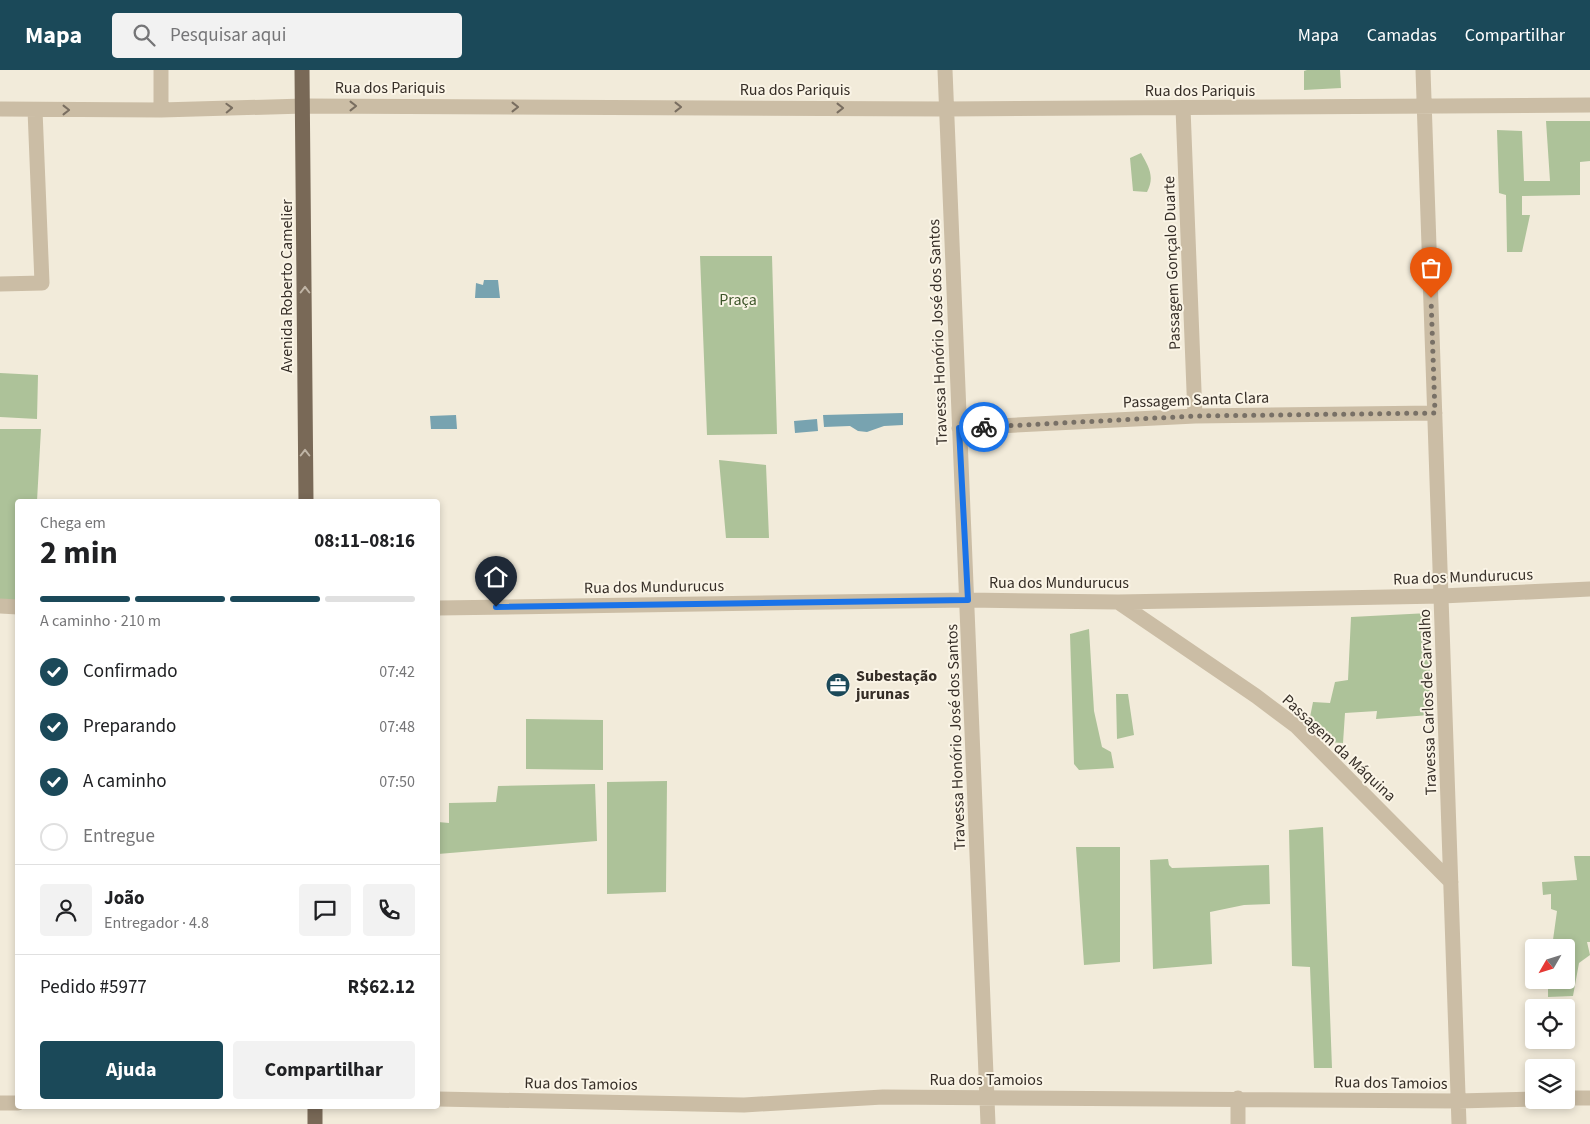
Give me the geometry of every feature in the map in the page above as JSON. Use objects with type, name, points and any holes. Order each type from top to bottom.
[{"type":"main road","name":"Avenida Roberto Camelier","points":[[302,70],[304,106],[306,499]]},
{"type":"main road","points":[[315,1109],[315,1124]]},
{"type":"street","points":[[161,70],[162,110]]},
{"type":"street","name":"Travessa Honório José dos Santos","points":[[946,70],[946,109],[968,600],[988,1124]]},
{"type":"street","name":"Travessa Carlos de Carvalho","points":[[1423,70],[1459,1124]]},
{"type":"street","name":"Rua dos Pariquis","points":[[0,109],[162,110],[304,106],[946,109],[1423,108],[1590,105]]},
{"type":"street","name":"Passagem Gonçalo Duarte","points":[[1183,108],[1195,416]]},
{"type":"street","points":[[0,284],[42,283],[35,110]]},
{"type":"street","name":"Passagem Santa Clara","points":[[959,428],[1195,416],[1435,413]]},
{"type":"street","name":"Rua dos Mundurucus","points":[[440,608],[968,600],[1118,602],[1442,596],[1590,590]]},
{"type":"street","name":"Passagem da Máquina","points":[[1118,602],[1256,696],[1296,726],[1451,882]]},
{"type":"street","points":[[0,606],[15,606]]},
{"type":"street","name":"Rua dos Tamoios","points":[[440,1099],[744,1105],[883,1098],[1238,1098],[1458,1101],[1525,1099]]},
{"type":"street","points":[[1238,1098],[1238,1124]]},
{"type":"street","points":[[1575,1098],[1590,1098]]},
{"type":"street","points":[[0,1103],[15,1103]]},
{"type":"green space","points":[[1340,70],[1341,88],[1304,90],[1304,71]]},
{"type":"green space","points":[[1546,121],[1590,121],[1590,161],[1580,162],[1580,195],[1522,196],[1522,215],[1530,215],[1522,252],[1507,252],[1506,195],[1499,193],[1497,130],[1522,131],[1524,181],[1550,181]]},
{"type":"green space","points":[[1141,153],[1149,168],[1151,177],[1147,192],[1133,191],[1130,158]]},
{"type":"green space","name":"Praça","points":[[700,256],[772,256],[777,434],[707,435]]},
{"type":"green space","points":[[0,373],[38,375],[37,419],[0,417]]},
{"type":"green space","points":[[0,429],[41,429],[37,499],[15,499],[15,600],[0,600]]},
{"type":"green space","points":[[719,460],[766,465],[769,538],[726,538]]},
{"type":"green space","points":[[1429,613],[1430,715],[1376,719],[1377,711],[1345,713],[1343,743],[1327,742],[1309,722],[1313,702],[1330,703],[1335,682],[1348,680],[1351,617]]},
{"type":"green space","points":[[1089,629],[1094,711],[1102,747],[1111,752],[1114,768],[1079,770],[1074,764],[1070,634]]},
{"type":"green space","points":[[1116,694],[1128,694],[1134,735],[1117,739]]},
{"type":"green space","points":[[526,719],[603,720],[603,770],[526,769]]},
{"type":"green space","points":[[667,781],[666,892],[607,894],[607,782]]},
{"type":"green space","points":[[595,784],[597,841],[440,854],[440,822],[449,823],[449,803],[496,802],[498,786]]},
{"type":"green space","points":[[1323,827],[1332,1068],[1314,1068],[1310,967],[1292,966],[1289,830]]},
{"type":"green space","points":[[1076,847],[1120,847],[1120,962],[1084,965]]},
{"type":"green space","points":[[1574,856],[1590,856],[1590,942],[1587,942],[1590,955],[1579,963],[1575,985],[1575,939],[1553,939],[1557,911],[1551,909],[1551,894],[1543,895],[1542,882],[1577,880]]},
{"type":"green space","points":[[1168,859],[1169,865],[1172,868],[1269,865],[1270,904],[1244,905],[1210,912],[1212,964],[1153,969],[1150,860]]},
{"type":"green space","points":[[1548,989],[1574,989],[1573,996],[1548,997]]},
{"type":"water","points":[[484,280],[498,280],[500,298],[475,298],[476,283],[483,285]]},
{"type":"water","points":[[903,413],[903,425],[884,426],[867,432],[858,431],[850,426],[824,427],[823,415]]},
{"type":"water","points":[[456,415],[457,429],[431,429],[430,416]]},
{"type":"water","points":[[817,419],[818,431],[795,433],[794,421]]},
{"type":"way so far","points":[[984,427],[1195,416],[1435,413],[1431,298]]},
{"type":"place","name":"Subestação jurunas","points":[[838,685]]},
{"type":"route","points":[[496,607],[968,600],[959,428],[984,427]]}]
